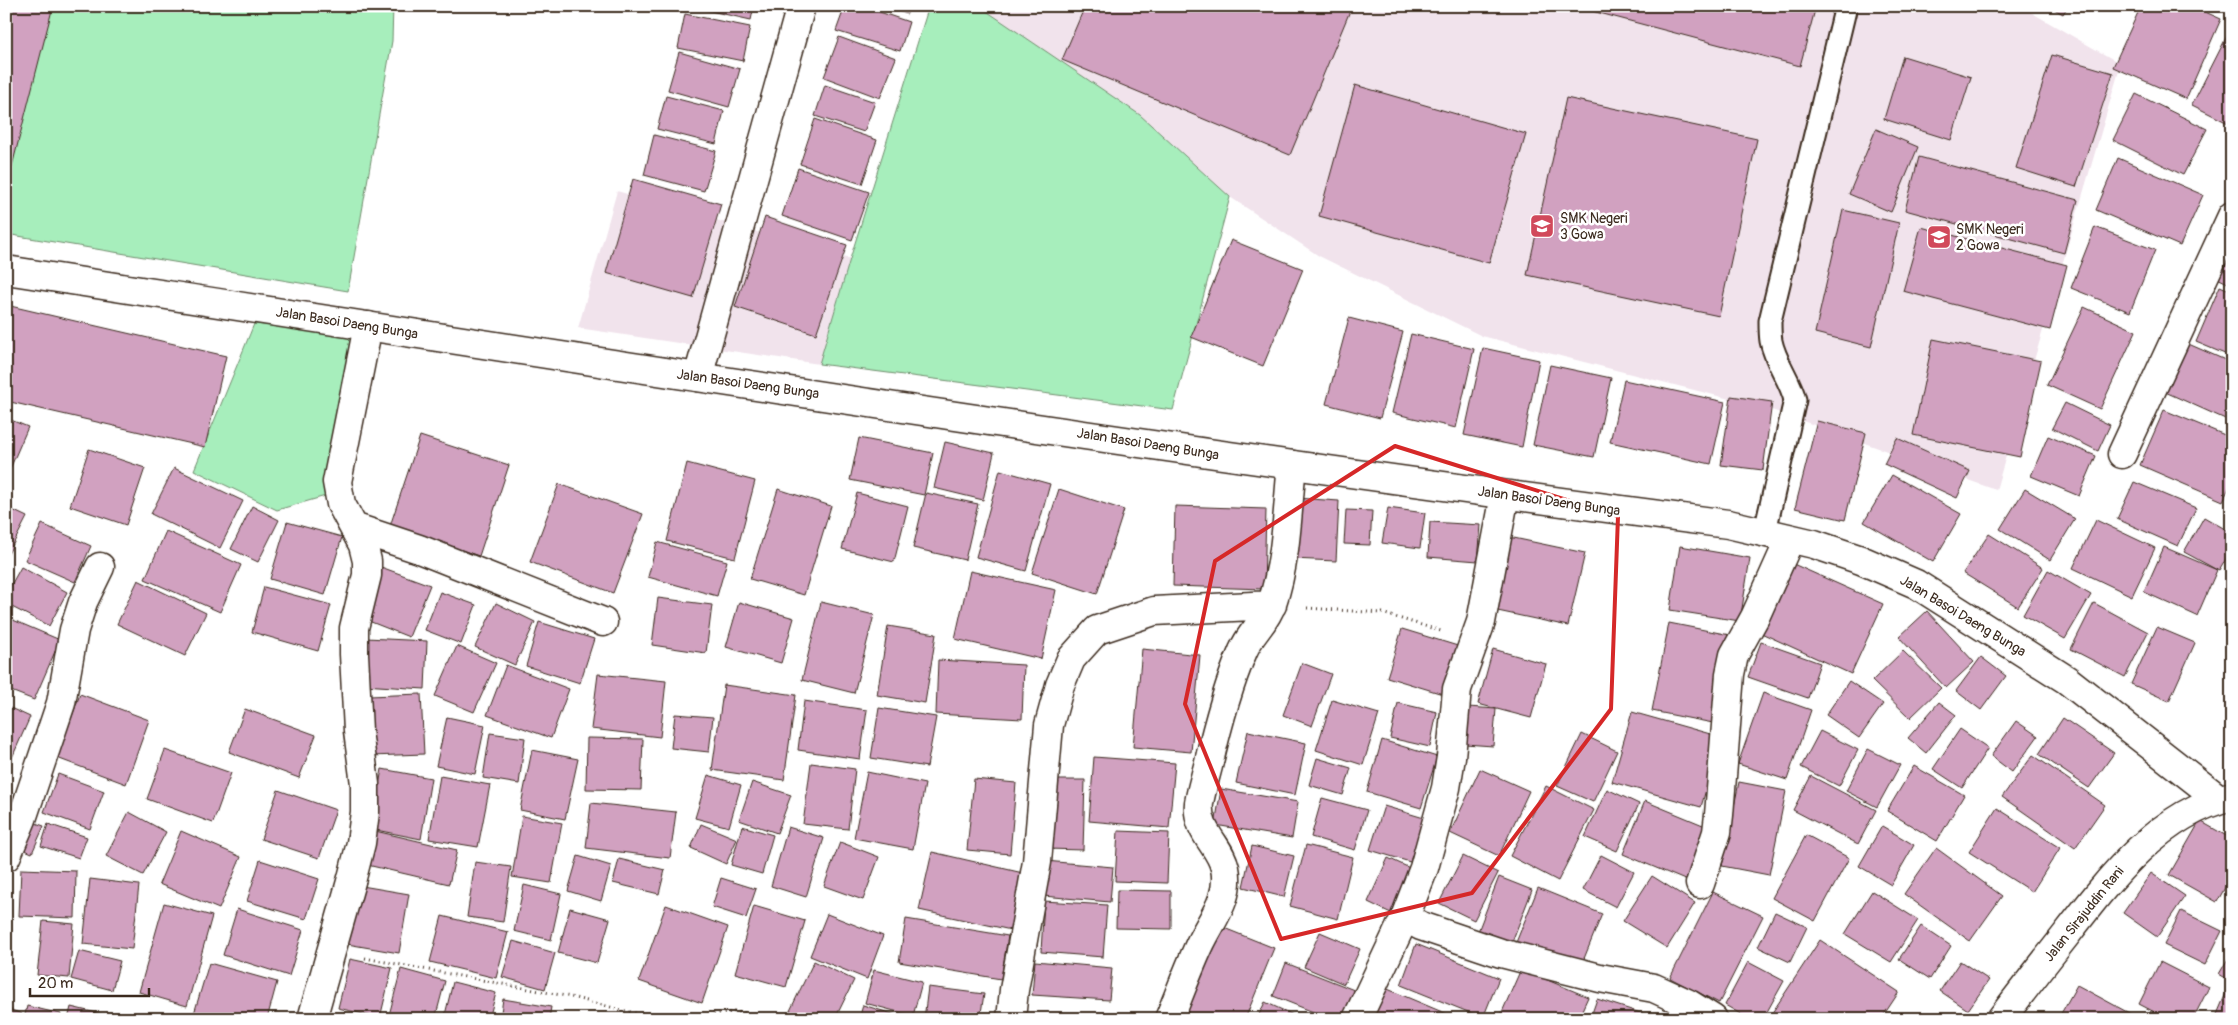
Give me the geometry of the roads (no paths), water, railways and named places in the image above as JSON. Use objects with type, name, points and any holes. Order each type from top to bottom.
[{"type":"street","points":[[698,377],[801,6]]},
{"type":"street","points":[[2122,454],[2232,216]]},
{"type":"street","name":"Jalan Basoi Daeng Bunga","points":[[6,270],[698,377],[1292,465],[1728,524],[1777,535],[1861,560],[1916,584],[2067,680],[2225,798]]},
{"type":"street","points":[[312,1019],[361,843],[365,812],[365,784],[358,731],[354,628],[367,575],[367,561],[364,545],[356,528],[340,504],[336,482],[368,326]]},
{"type":"street","points":[[1169,1019],[1202,941],[1216,919],[1223,900],[1225,868],[1199,818],[1199,803],[1218,721],[1243,651],[1250,638],[1266,618],[1272,605],[1282,569],[1292,465]]},
{"type":"street","points":[[1357,1019],[1405,917],[1424,868],[1446,788],[1451,757],[1456,689],[1481,622],[1505,495]]},
{"type":"street","points":[[356,528],[419,549],[603,622]]},
{"type":"street","points":[[1700,884],[1718,824],[1730,674],[1734,655],[1755,617],[1777,535]]},
{"type":"street","points":[[6,857],[22,819],[61,703],[74,630],[83,602],[100,567]]},
{"type":"street","points":[[1011,1019],[1014,990],[1037,862],[1049,725],[1060,685],[1071,659],[1097,630],[1154,611],[1272,605]]},
{"type":"street","name":"Jalan Sirajuddin Rani","points":[[2001,1019],[2110,879],[2146,843],[2181,818],[2225,798]]},
{"type":"street","points":[[1405,917],[1421,926],[1500,953],[1600,978],[1654,988],[1689,1004],[1713,1019]]},
{"type":"lane","points":[[1777,535],[1795,400],[1792,386],[1770,340],[1770,321],[1846,6]]},
{"type":"place","name":"SMK Negeri 3 Gowa","points":[[1542,226]]},
{"type":"place","name":"SMK Negeri 2 Gowa","points":[[1939,237]]}]
